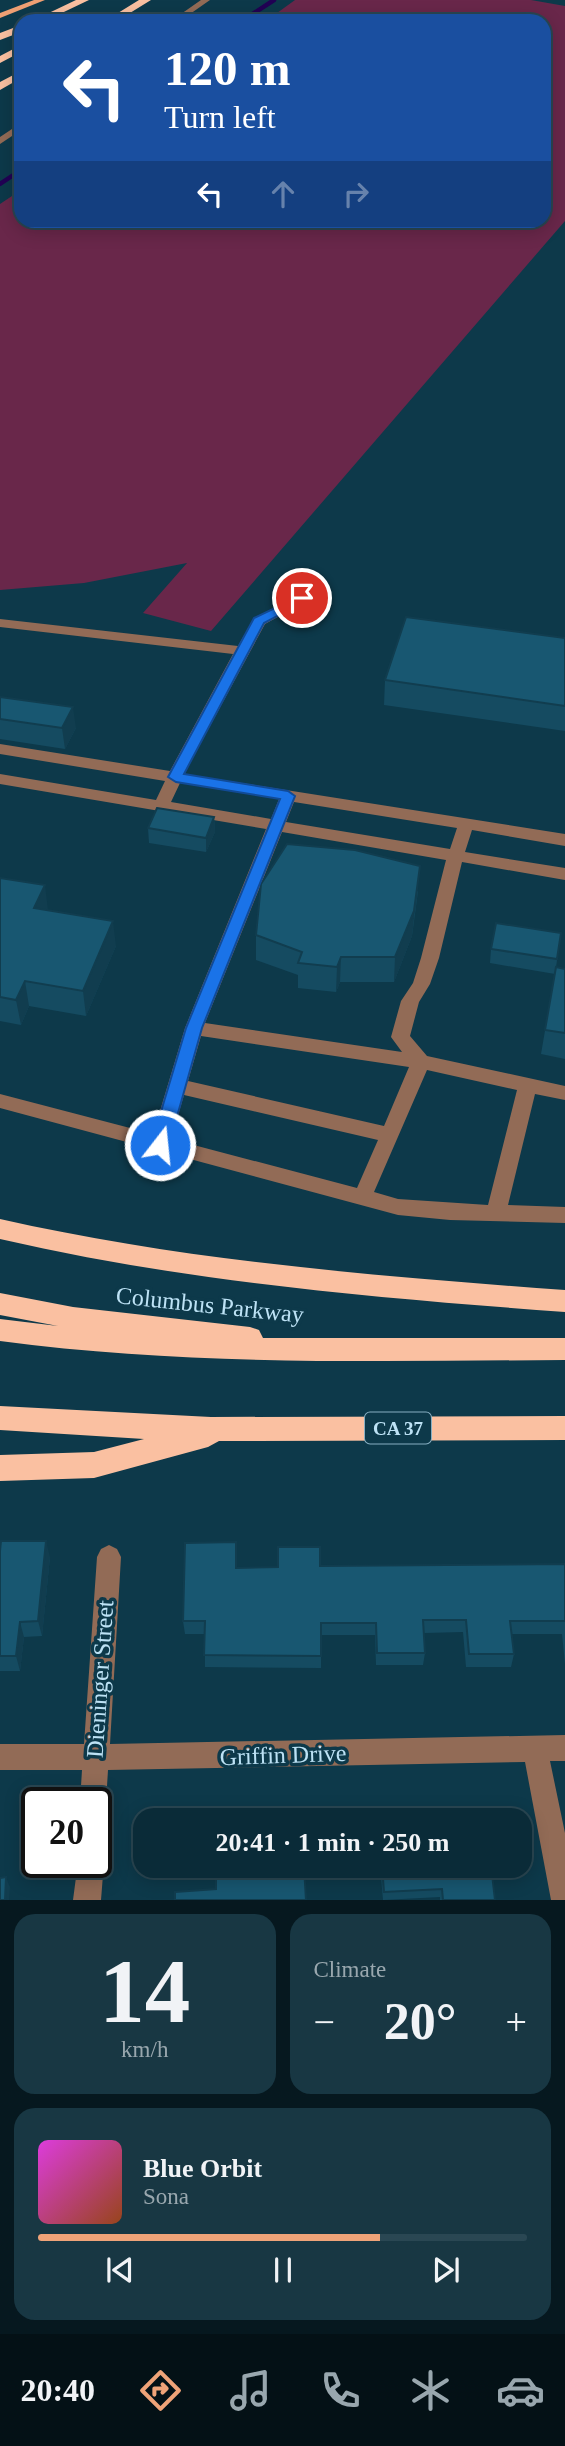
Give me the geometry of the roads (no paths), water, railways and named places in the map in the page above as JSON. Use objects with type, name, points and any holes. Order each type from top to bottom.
[{"type":"highway","points":[[122,14],[146,0]]},
{"type":"highway","points":[[58,14],[87,4]]},
{"type":"highway","points":[[0,1229],[130,1254],[276,1275],[565,1301]]},
{"type":"highway","name":"Columbus Parkway","points":[[0,1304],[73,1318],[214,1335],[416,1349]]},
{"type":"highway","points":[[0,1329],[142,1348],[212,1351],[565,1349]]},
{"type":"highway","name":"CA 37","points":[[0,1419],[73,1425],[230,1429],[565,1428]]},
{"type":"highway","points":[[0,1468],[94,1465],[230,1429]]},
{"type":"main road","points":[[0,6],[16,0]]},
{"type":"main road","points":[[0,16],[41,0]]},
{"type":"street","points":[[185,14],[206,0]]},
{"type":"street","points":[[161,806],[240,652],[259,621],[302,598]]},
{"type":"street","points":[[0,623],[87,631],[240,652]]},
{"type":"street","points":[[0,749],[565,840]]},
{"type":"street","points":[[0,779],[565,874]]},
{"type":"street","points":[[160,1145],[194,1028],[288,796]]},
{"type":"street","points":[[421,1062],[400,1037],[410,1001],[421,984],[430,958],[446,886],[466,824]]},
{"type":"street","points":[[194,1028],[421,1062],[565,1093]]},
{"type":"street","points":[[362,1198],[421,1062]]},
{"type":"street","points":[[496,1213],[528,1084]]},
{"type":"street","points":[[177,1086],[390,1135]]},
{"type":"street","points":[[0,1101],[398,1207],[565,1215]]},
{"type":"street","name":"Dieninger Street","points":[[94,1787],[109,1556]]},
{"type":"street","points":[[535,1748],[565,1900]]},
{"type":"street","name":"Griffin Drive","points":[[0,1757],[565,1748]]},
{"type":"street","points":[[87,1900],[89,1878]]},
{"type":"waterway","points":[[253,14],[274,0]]},
{"type":"waterway","points":[[0,184],[14,175]]}]
